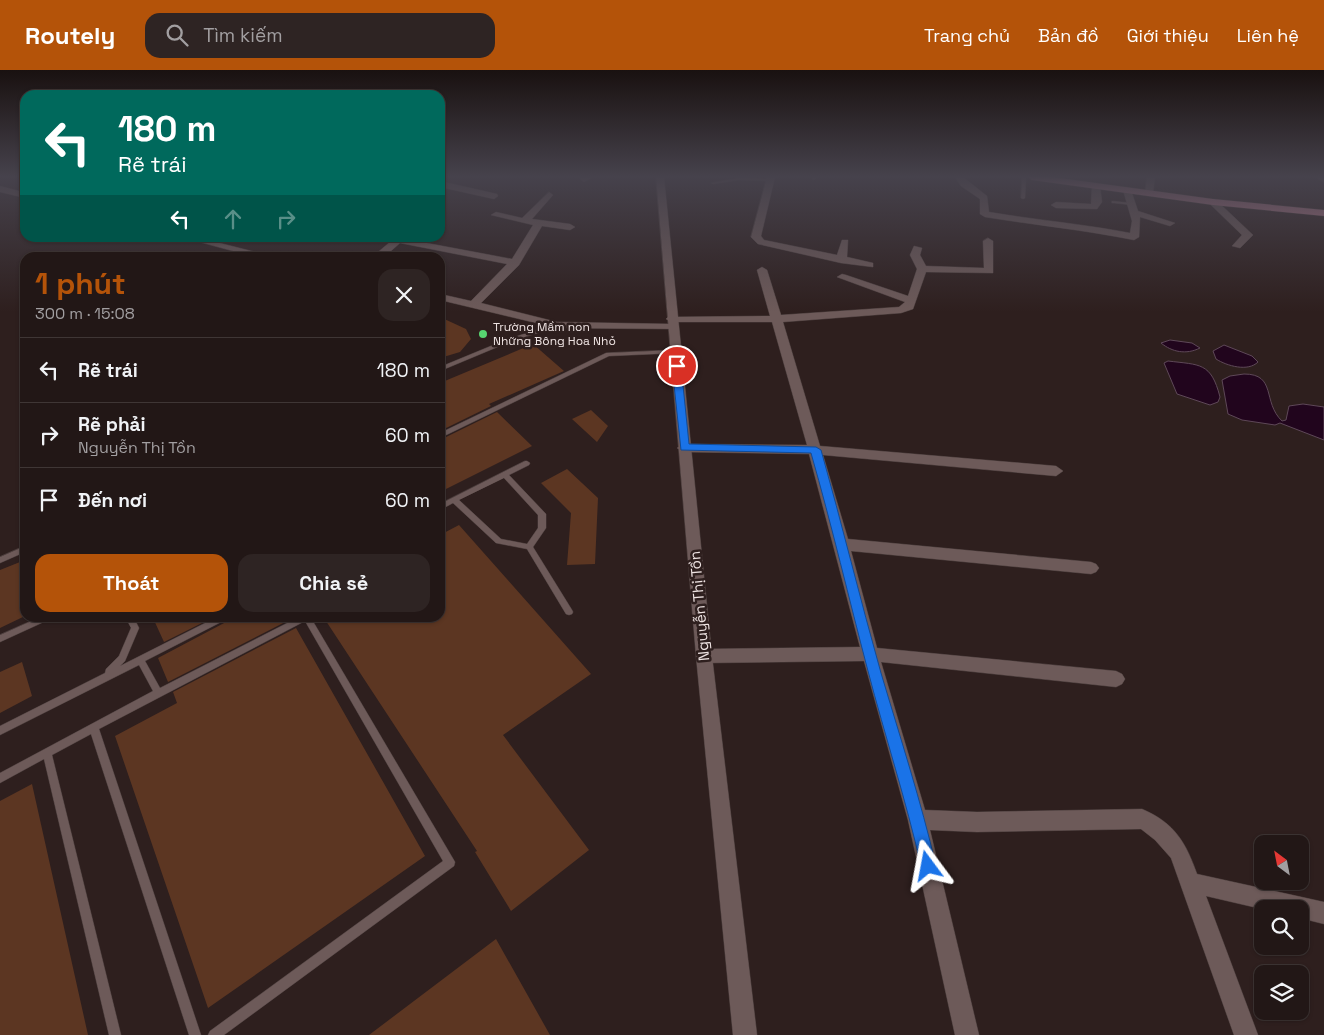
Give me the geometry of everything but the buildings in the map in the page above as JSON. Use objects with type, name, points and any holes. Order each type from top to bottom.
[{"type":"street","points":[[525,222],[570,227]]},
{"type":"street","name":"Nguyễn Thị Tồn","points":[[664,222],[704,656],[745,1035]]},
{"type":"street","points":[[760,222],[756,237],[761,242],[869,265]]},
{"type":"street","points":[[1038,222],[1134,237],[1137,222]]},
{"type":"street","points":[[1232,222],[1248,235],[1237,246]]},
{"type":"street","points":[[473,305],[515,262],[539,223]]},
{"type":"street","points":[[922,269],[988,272],[988,241]]},
{"type":"street","points":[[207,242],[249,252]]},
{"type":"street","points":[[220,245],[225,242]]},
{"type":"street","points":[[383,252],[396,242]]},
{"type":"street","points":[[409,242],[515,262]]},
{"type":"street","points":[[841,260],[845,242]]},
{"type":"street","points":[[917,248],[914,255],[922,269]]},
{"type":"street","points":[[445,298],[557,325],[777,319],[901,310],[909,307],[922,269]]},
{"type":"street","points":[[762,270],[816,450],[870,654],[918,820],[967,1035]]},
{"type":"street","points":[[842,276],[910,300]]},
{"type":"street","points":[[684,448],[816,450],[1056,471]]},
{"type":"street","points":[[842,544],[1091,568]]},
{"type":"street","points":[[704,656],[870,654],[1116,679]]},
{"type":"street","points":[[918,820],[977,822],[1142,819],[1154,825],[1168,836],[1179,852],[1192,883],[1246,1035]]},
{"type":"street","points":[[1192,883],[1324,914]]},
{"type":"lane","points":[[445,367],[505,342],[557,325]]},
{"type":"lane","points":[[445,434],[608,354],[675,352]]},
{"type":"lane","points":[[445,504],[527,463]]},
{"type":"lane","points":[[504,474],[542,514],[542,528],[529,547]]},
{"type":"lane","points":[[454,500],[499,541],[529,547],[569,612]]},
{"type":"lane","points":[[0,560],[20,552]]},
{"type":"lane","points":[[0,639],[36,622]]},
{"type":"lane","points":[[106,676],[122,658],[135,628],[132,622]]},
{"type":"lane","points":[[0,731],[214,622]]},
{"type":"lane","points":[[0,778],[158,693],[297,622]]},
{"type":"lane","points":[[214,1035],[450,862],[307,622]]},
{"type":"lane","points":[[140,659],[158,693]]},
{"type":"lane","points":[[94,728],[195,1035]]},
{"type":"lane","points":[[47,753],[115,1035]]},
{"type":"shaded area","points":[[1170,340],[1192,343],[1200,348],[1179,352],[1161,343]]},
{"type":"shaded area","points":[[1224,345],[1252,356],[1258,362],[1249,367],[1237,367],[1221,362],[1216,359],[1213,351]]},
{"type":"shaded area","points":[[1168,361],[1196,365],[1208,371],[1213,377],[1220,397],[1218,402],[1210,405],[1177,394],[1164,363]]},
{"type":"shaded area","points":[[1254,375],[1261,379],[1268,390],[1276,414],[1282,421],[1286,420],[1289,406],[1303,404],[1324,407],[1324,440],[1280,423],[1275,425],[1242,420],[1228,414],[1222,380],[1230,376]]},
{"type":"place","name":"Trường Mầm non Những Bông Hoa Nhỏ","points":[[483,334]]},
{"type":"route","points":[[677,366],[684,448],[816,450],[822,479],[842,544],[874,671],[908,793],[918,820],[928,866]]}]
